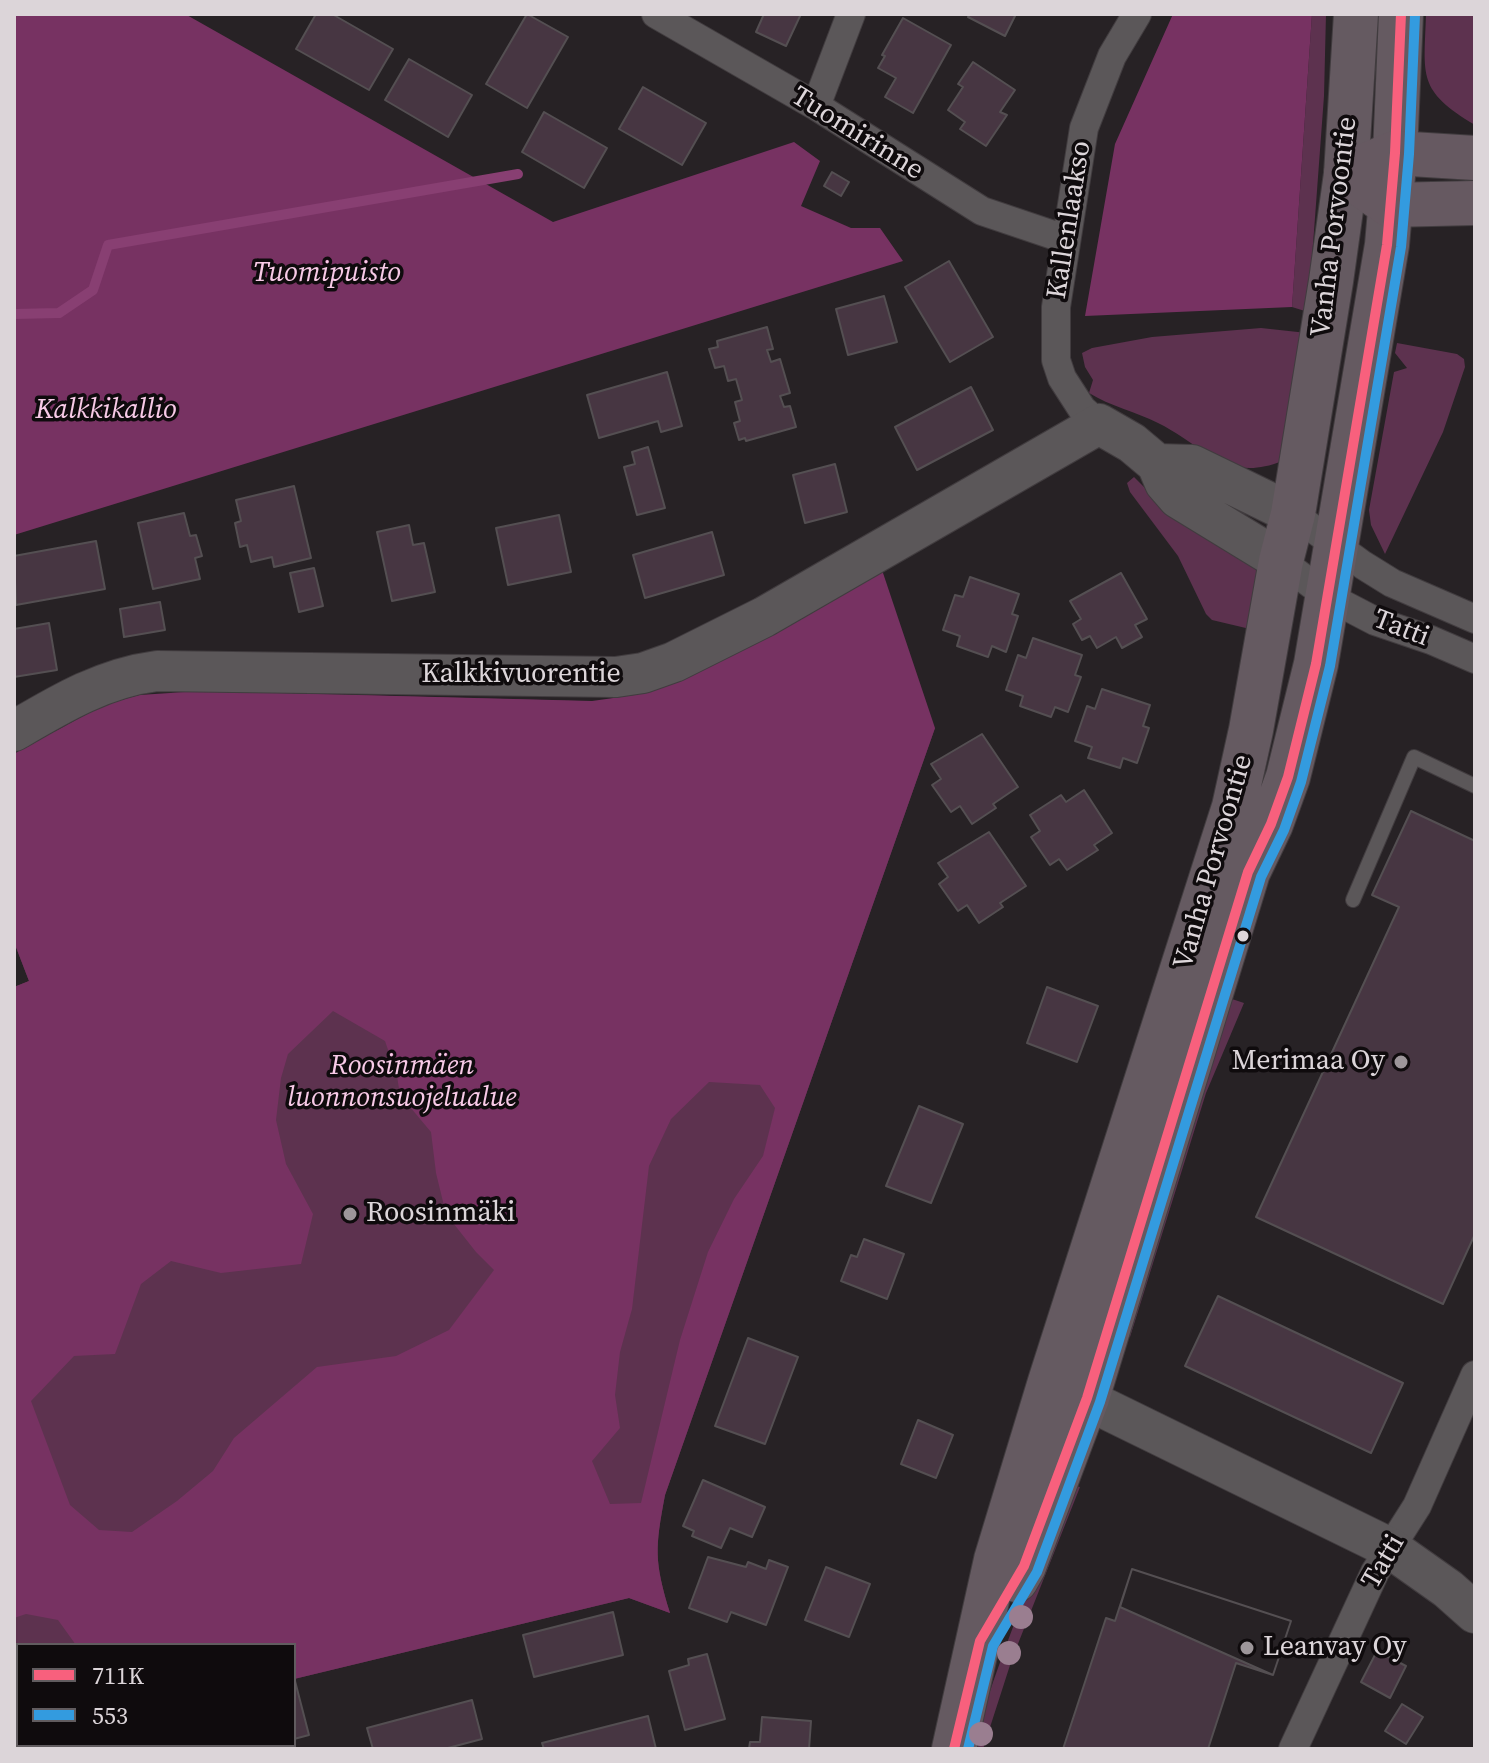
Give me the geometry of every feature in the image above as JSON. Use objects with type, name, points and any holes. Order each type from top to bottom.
[{"type":"highway","points":[[1346,174],[1395,153],[1475,158]]},
{"type":"highway","points":[[1346,174],[1390,205],[1475,203]]},
{"type":"main road","name":"Vanha Porvoontie","points":[[1068,1390],[1225,842],[1251,730],[1281,561],[1293,514],[1346,174],[1356,14]]},
{"type":"main road","name":"Vanha Porvoontie","points":[[954,1749],[996,1560],[1068,1390],[1248,872],[1271,824],[1288,777],[1316,664],[1387,245],[1395,153],[1401,14]]},
{"type":"street","name":"Tuomirinne","points":[[656,14],[816,106],[982,211],[1065,239]]},
{"type":"street","points":[[816,106],[851,14]]},
{"type":"street","name":"Kallenlaakso","points":[[1099,424],[1082,409],[1069,390],[1056,360],[1056,307],[1084,128],[1112,56],[1137,14]]},
{"type":"street","points":[[1099,424],[1132,443],[1157,464],[1165,483],[1178,498],[1281,561],[1327,596]]},
{"type":"street","name":"Kalkkivuorentie","points":[[14,731],[65,701],[108,681],[157,671],[616,677],[643,673],[674,662],[764,617],[1099,424]]},
{"type":"street","points":[[1157,464],[1192,465],[1293,514],[1337,544]]},
{"type":"street","name":"Tatti","points":[[1337,544],[1392,583],[1475,619]]},
{"type":"street","name":"Tatti","points":[[1327,596],[1375,621],[1475,659]]},
{"type":"street","name":"Tatti","points":[[1293,1749],[1375,1572],[1417,1506],[1475,1375]]},
{"type":"street","points":[[1068,1390],[1390,1548],[1448,1589],[1475,1613]]},
{"type":"lane","points":[[1353,900],[1414,757],[1475,786]]},
{"type":"green space","name":"Tuomipuisto","points":[[14,14],[185,14],[553,222],[794,142],[820,161],[801,206],[851,228],[880,228],[903,261],[14,535]]},
{"type":"green space","points":[[1173,14],[1312,14],[1292,307],[1085,316],[1115,144]]},
{"type":"green space","points":[[1312,14],[1326,14],[1324,96],[1308,312],[1292,307]]},
{"type":"green space","points":[[1426,14],[1475,14],[1475,125],[1443,102],[1428,80],[1425,68]]},
{"type":"green space","points":[[1261,328],[1307,333],[1282,461],[1262,467],[1230,465],[1158,423],[1089,393],[1093,380],[1085,367],[1082,353],[1092,348],[1152,337]]},
{"type":"green space","points":[[1397,343],[1457,354],[1464,359],[1465,367],[1443,432],[1385,554],[1371,525],[1369,510],[1394,372],[1407,368],[1395,353]]},
{"type":"green space","points":[[1134,477],[1157,500],[1255,566],[1262,582],[1250,629],[1212,620],[1206,614],[1178,556],[1130,492],[1127,483]]},
{"type":"green space","name":"Roosinmäen luonnonsuojelualue","points":[[880,564],[935,728],[665,1495],[658,1554],[670,1613],[629,1598],[296,1679],[296,1643],[75,1643],[58,1620],[26,1614],[14,1618],[14,987],[29,981],[14,942],[14,754],[103,705],[139,695],[201,691],[592,701],[635,695],[656,688]],"holes":[[[333,1011],[385,1041],[400,1095],[431,1132],[436,1173],[446,1214],[494,1270],[449,1330],[396,1356],[317,1367],[234,1438],[213,1471],[177,1501],[132,1532],[99,1530],[70,1505],[31,1401],[74,1356],[115,1354],[141,1284],[171,1261],[221,1273],[301,1264],[313,1214],[286,1164],[276,1120],[281,1078],[288,1054]],[[709,1082],[760,1085],[775,1108],[763,1156],[734,1199],[708,1252],[680,1340],[641,1503],[610,1504],[592,1461],[620,1428],[615,1395],[620,1352],[632,1309],[649,1166],[671,1119]]]},
{"type":"green space","name":"Roosinmäen luonnonsuojelualue","points":[[656,688],[935,728],[665,1495],[658,1554],[670,1613],[629,1598],[296,1679],[296,1643],[16,1643],[14,1746],[14,987],[29,981],[14,942],[14,754],[47,734],[171,693],[201,691],[602,701]]},
{"type":"green space","points":[[1232,999],[1244,1003],[1206,1093],[1130,1337],[1120,1333]]},
{"type":"green space","points":[[1071,1485],[1080,1487],[1012,1659],[983,1749],[972,1749],[1005,1648]]},
{"type":"building","points":[[316,14],[332,14],[393,49],[369,90],[296,49]]},
{"type":"building","points":[[527,14],[568,37],[527,108],[486,84]]},
{"type":"building","points":[[764,14],[801,14],[786,46],[756,32]]},
{"type":"building","points":[[970,14],[1016,14],[1005,36],[968,17]]},
{"type":"building","points":[[903,18],[951,45],[913,113],[885,97],[896,78],[878,68]]},
{"type":"building","points":[[409,59],[472,95],[448,137],[385,100]]},
{"type":"building","points":[[973,62],[1015,90],[1000,112],[1007,115],[986,146],[960,129],[965,122],[948,110],[963,87],[958,84]]},
{"type":"building","points":[[643,87],[706,123],[682,165],[619,129]]},
{"type":"building","points":[[544,112],[607,148],[584,188],[522,152]]},
{"type":"building","points":[[832,172],[849,182],[841,196],[824,186]]},
{"type":"building","points":[[949,261],[993,337],[950,362],[905,287]]},
{"type":"building","points":[[884,296],[897,342],[848,355],[836,309]]},
{"type":"building","points":[[767,327],[773,349],[767,350],[771,362],[780,359],[790,393],[780,396],[784,407],[790,406],[796,427],[746,441],[745,438],[739,440],[734,423],[740,421],[735,402],[742,400],[736,379],[728,381],[724,366],[715,368],[709,349],[718,347],[717,341]]},
{"type":"building","points":[[667,372],[682,426],[661,432],[658,421],[599,438],[587,395]]},
{"type":"building","points":[[971,387],[993,430],[917,470],[895,427]]},
{"type":"building","points":[[648,447],[665,508],[637,515],[624,467],[635,464],[632,452]]},
{"type":"building","points":[[835,464],[847,512],[805,523],[793,475]]},
{"type":"building","points":[[294,486],[311,558],[274,567],[272,557],[251,562],[247,545],[240,547],[235,523],[241,521],[236,500]]},
{"type":"building","points":[[184,513],[190,536],[196,535],[202,556],[195,558],[200,579],[153,589],[138,523]]},
{"type":"building","points":[[559,515],[571,572],[508,585],[496,528]]},
{"type":"building","points":[[409,525],[413,545],[424,543],[435,592],[392,601],[377,532]]},
{"type":"building","points":[[712,532],[724,575],[645,598],[633,555]]},
{"type":"building","points":[[96,541],[105,589],[16,605],[14,556]]},
{"type":"building","points":[[314,568],[323,606],[299,612],[290,573]]},
{"type":"building","points":[[1121,573],[1147,619],[1135,625],[1142,637],[1122,648],[1116,637],[1097,648],[1090,636],[1082,640],[1073,624],[1081,619],[1070,601]]},
{"type":"building","points":[[970,577],[1019,594],[1012,614],[1018,616],[1006,652],[992,646],[988,657],[957,646],[960,636],[943,630],[955,595],[963,597]]},
{"type":"building","points":[[160,602],[165,630],[124,637],[120,609]]},
{"type":"building","points":[[49,623],[57,670],[14,677],[14,629]]},
{"type":"building","points":[[1033,638],[1082,655],[1075,675],[1081,677],[1068,712],[1055,707],[1051,717],[1020,706],[1023,696],[1006,690],[1018,655],[1026,658]]},
{"type":"building","points":[[1102,689],[1150,705],[1143,726],[1149,728],[1137,763],[1123,758],[1120,768],[1088,758],[1092,747],[1075,741],[1087,706],[1095,709]]},
{"type":"building","points":[[982,734],[1018,787],[993,804],[996,808],[972,824],[960,806],[951,812],[932,785],[941,779],[931,764]]},
{"type":"building","points":[[1084,790],[1112,833],[1094,845],[1098,850],[1067,870],[1059,859],[1050,865],[1031,837],[1040,831],[1030,815],[1061,795],[1066,802]]},
{"type":"building","name":"Merimaa Oy","points":[[1411,811],[1475,841],[1475,1234],[1443,1304],[1256,1217],[1399,907],[1372,895]]},
{"type":"building","points":[[989,832],[1026,886],[1000,903],[1003,907],[979,923],[967,905],[958,911],[939,884],[948,877],[938,863]]},
{"type":"building","points":[[1047,987],[1098,1006],[1077,1062],[1027,1043]]},
{"type":"building","points":[[919,1106],[963,1124],[931,1203],[886,1186]]},
{"type":"building","points":[[864,1239],[904,1254],[887,1299],[841,1281],[851,1255],[857,1257]]},
{"type":"building","points":[[1218,1296],[1403,1383],[1371,1453],[1185,1366]]},
{"type":"building","points":[[748,1338],[798,1357],[765,1444],[715,1426]]},
{"type":"building","points":[[918,1420],[953,1435],[936,1478],[901,1464]]},
{"type":"building","points":[[703,1480],[765,1507],[752,1537],[730,1528],[721,1548],[692,1536],[694,1531],[683,1526]]},
{"type":"building","points":[[708,1557],[746,1567],[748,1562],[766,1569],[769,1560],[788,1567],[766,1625],[731,1612],[727,1622],[689,1608]]},
{"type":"building","points":[[826,1567],[870,1584],[849,1637],[805,1620]]},
{"type":"building","points":[[1132,1569],[1291,1621],[1273,1675],[1236,1663],[1208,1749],[1063,1749],[1106,1618],[1115,1621]]},
{"type":"building","name":"Leanvay Oy","points":[[1132,1569],[1291,1621],[1273,1675],[1120,1607]]},
{"type":"building","points":[[613,1612],[623,1655],[534,1677],[523,1635]]},
{"type":"building","points":[[1377,1651],[1406,1666],[1390,1698],[1361,1682]]},
{"type":"building","points":[[707,1654],[725,1719],[685,1730],[669,1671],[689,1665],[688,1659]]},
{"type":"building","points":[[296,1685],[309,1735],[296,1738]]},
{"type":"building","points":[[472,1700],[482,1739],[444,1749],[373,1749],[367,1728]]},
{"type":"building","points":[[1402,1704],[1423,1717],[1406,1744],[1385,1731]]},
{"type":"building","points":[[648,1716],[656,1749],[544,1749],[542,1743]]},
{"type":"building","points":[[762,1717],[811,1721],[809,1749],[749,1749],[750,1742],[760,1742]]},
{"type":"building","points":[[134,1747],[134,1749],[54,1749]]},
{"type":"building","points":[[200,1747],[261,1747],[253,1749]]},
{"type":"waterway","points":[[14,314],[59,313],[93,290],[108,245],[518,174]]},
{"type":"transit line","name":"711K","points":[[954,1749],[980,1641],[1024,1566],[1087,1398],[1248,872],[1271,824],[1288,777],[1316,664],[1387,245],[1395,153],[1401,14]]},
{"type":"transit line","name":"553","points":[[968,1749],[993,1646],[1037,1572],[1100,1402],[1261,877],[1284,830],[1301,782],[1330,666],[1401,247],[1415,15]]},
{"type":"place","name":"Merimaa Oy","points":[[1401,1062]]},
{"type":"place","name":"Roosinmäki","points":[[350,1214]]},
{"type":"place","name":"Leanvay Oy","points":[[1247,1648]]},
{"type":"park label","name":"Kalkkikallio","points":[[106,411]]}]
